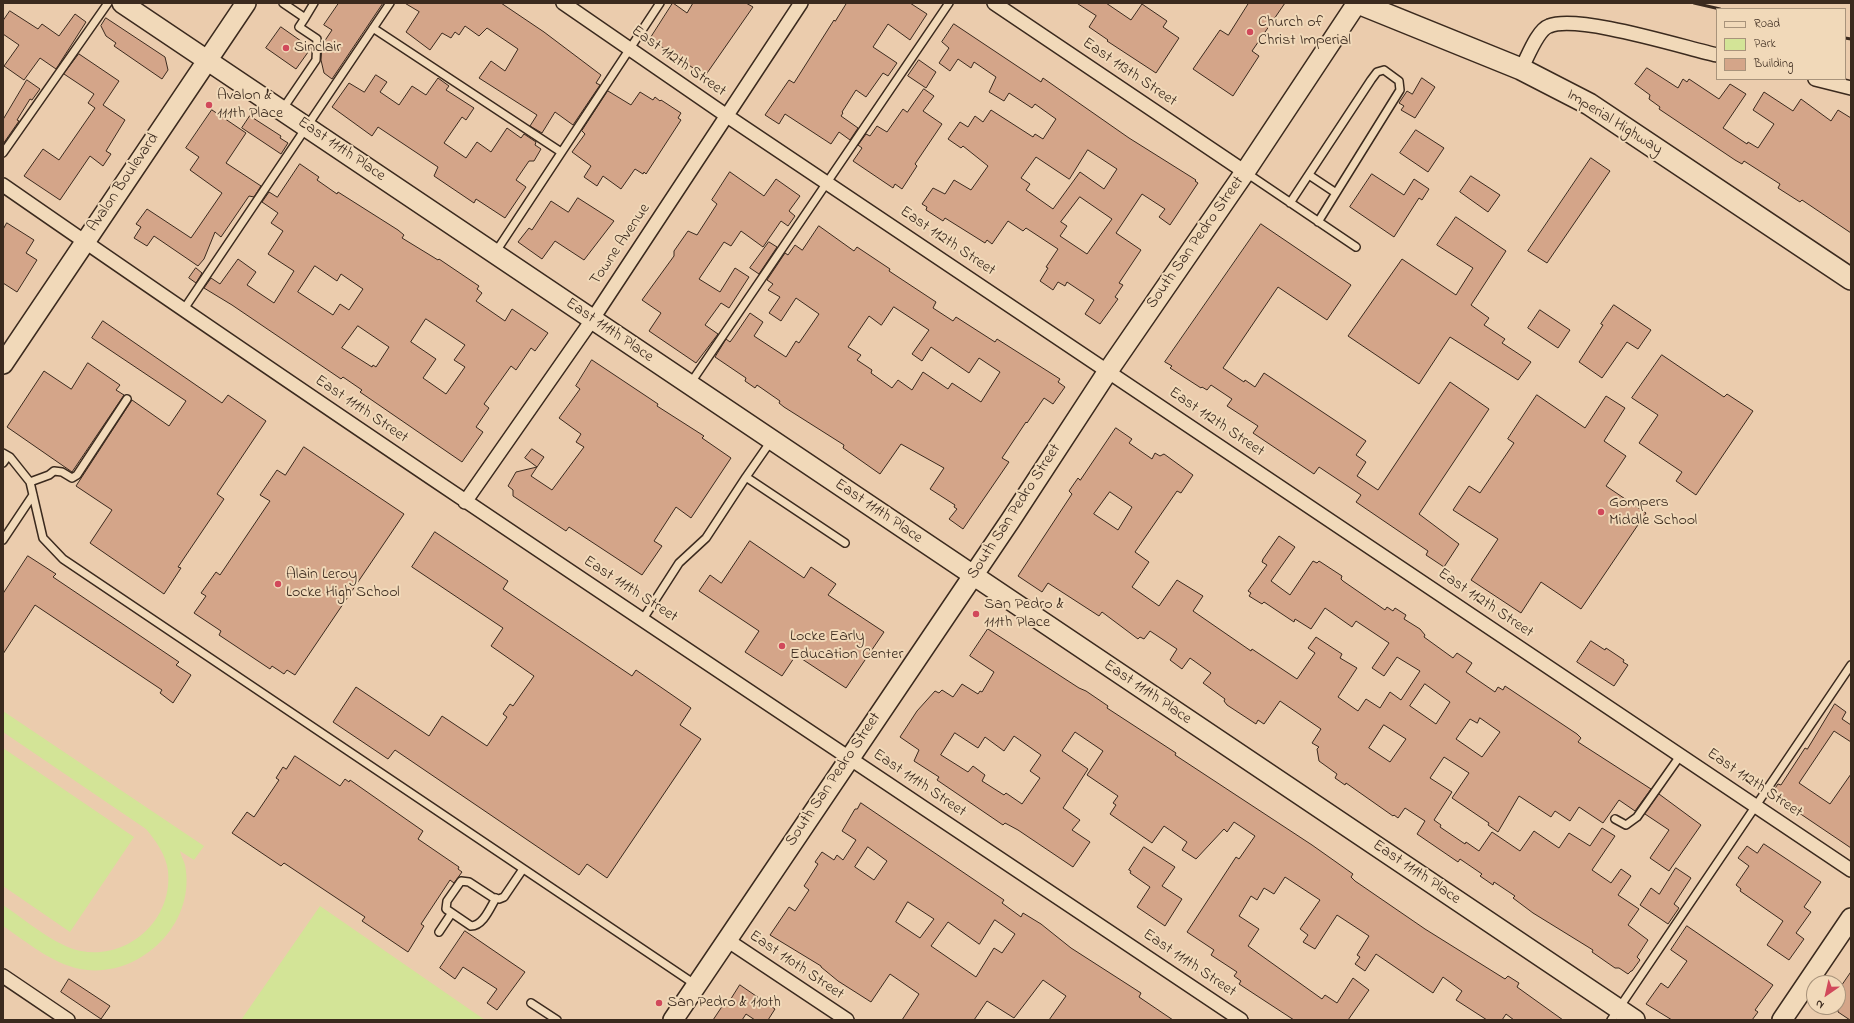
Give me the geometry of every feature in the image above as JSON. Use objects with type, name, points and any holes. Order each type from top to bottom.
[{"type":"main road","name":"Imperial Highway","points":[[1358,3],[1521,70],[1589,104],[1851,279]]},
{"type":"street","name":"East 111th Place","points":[[122,3],[495,253],[592,320],[690,384],[1615,1015],[1635,1020]]},
{"type":"street","name":"Avalon Boulevard","points":[[3,364],[246,3]]},
{"type":"street","name":"East 112th Street","points":[[563,3],[727,116],[1851,870]]},
{"type":"street","name":"Towne Avenue","points":[[465,502],[592,320],[801,3]]},
{"type":"street","name":"East 113th Street","points":[[994,3],[1245,172]]},
{"type":"street","name":"South San Pedro Street","points":[[673,1020],[850,758],[916,657],[973,576],[1108,371],[1245,172],[1358,3]]},
{"type":"street","points":[[1521,70],[1536,40],[1547,26],[1567,22],[1596,26],[1716,55]]},
{"type":"street","points":[[1819,80],[1851,88]]},
{"type":"street","name":"East 111th Street","points":[[3,185],[465,502],[643,619],[1241,1020]]},
{"type":"street","points":[[1782,1020],[1851,918]]},
{"type":"street","name":"East 110th Street","points":[[727,940],[847,1020]]},
{"type":"street","points":[[3,976],[68,1020]]},
{"type":"lane","points":[[3,153],[108,3]]},
{"type":"lane","points":[[283,3],[305,18]]},
{"type":"lane","points":[[282,110],[316,60],[317,39],[299,27],[314,3]]},
{"type":"lane","points":[[184,309],[308,128],[390,3]]},
{"type":"lane","points":[[495,253],[660,3]]},
{"type":"lane","points":[[690,384],[949,3]]},
{"type":"lane","points":[[373,28],[561,152]]},
{"type":"lane","points":[[1290,203],[1371,80],[1377,72],[1384,70],[1399,81],[1400,90],[1318,222]]},
{"type":"lane","points":[[1245,172],[1356,247]]},
{"type":"lane","points":[[1309,175],[1336,193]]},
{"type":"lane","points":[[30,482],[49,476],[54,471],[62,472],[72,478],[77,475],[127,399]]},
{"type":"lane","points":[[643,619],[679,563],[706,538],[772,440]]},
{"type":"lane","points":[[5,454],[30,482],[43,538],[63,560],[696,985]]},
{"type":"lane","points":[[3,463],[5,454]]},
{"type":"lane","points":[[746,477],[846,543]]},
{"type":"lane","points":[[3,540],[33,495]]},
{"type":"lane","points":[[1615,1015],[1851,665]]},
{"type":"lane","points":[[1615,819],[1626,825],[1637,817],[1680,756]]},
{"type":"lane","points":[[496,898],[480,924],[475,926],[471,926],[451,914],[445,906],[461,881],[469,882],[496,898],[504,897],[523,869]]},
{"type":"lane","points":[[439,932],[451,914]]},
{"type":"lane","points":[[531,1003],[556,1020]]},
{"type":"green space","points":[[3,711],[204,846],[194,860],[180,851],[185,865],[186,887],[182,908],[172,927],[159,944],[142,957],[123,966],[102,970],[80,969],[49,957],[3,926],[3,905],[51,938],[72,948],[81,951],[98,952],[115,949],[130,943],[144,933],[155,920],[163,905],[168,889],[168,871],[160,848],[146,829],[3,732]]},
{"type":"green space","points":[[3,748],[134,837],[70,932],[3,886]]},
{"type":"green space","points":[[320,906],[485,1020],[241,1020]]},
{"type":"building","points":[[339,3],[383,3],[332,79],[324,73],[321,60],[322,45],[332,30],[324,25]]},
{"type":"building","points":[[405,3],[501,3],[544,32],[601,75],[596,83],[600,85],[573,125],[555,112],[542,133],[530,126],[537,115],[479,78],[491,61],[505,71],[518,49],[487,28],[479,36],[465,26],[459,35],[455,32],[451,38],[442,33],[430,50],[406,32],[419,12]]},
{"type":"building","points":[[673,3],[687,13],[693,3],[746,3],[753,7],[705,76],[650,39]]},
{"type":"building","points":[[847,3],[910,3],[927,14],[910,40],[888,24],[873,47],[897,63],[888,76],[883,73],[866,97],[856,90],[841,116],[858,128],[850,140],[839,132],[831,144],[785,114],[779,124],[765,115],[789,80],[794,83],[834,20],[835,21]]},
{"type":"building","points":[[1077,3],[1106,3],[1131,20],[1142,4],[1167,21],[1163,27],[1179,38],[1156,73],[1107,41],[1108,40],[1089,27],[1096,16]]},
{"type":"building","points":[[1249,3],[1285,3],[1252,51],[1259,56],[1233,96],[1193,69],[1220,30],[1228,35]]},
{"type":"building","points":[[10,11],[38,29],[42,24],[59,36],[75,14],[86,22],[56,69],[40,58],[24,80],[4,66],[19,45],[3,34],[3,21]]},
{"type":"building","points":[[106,18],[165,57],[168,70],[162,79],[114,46],[116,43],[106,36],[101,26]]},
{"type":"building","points":[[954,24],[1041,82],[1043,78],[1129,138],[1196,180],[1195,181],[1198,183],[1170,225],[1159,217],[1165,209],[1142,194],[1116,233],[1141,250],[1119,283],[1123,285],[1115,297],[1118,299],[1100,324],[1085,314],[1094,300],[1067,282],[1065,286],[1058,282],[1053,290],[1040,281],[1048,268],[1046,267],[1058,249],[1026,228],[1023,231],[1008,221],[992,244],[987,240],[985,243],[945,218],[943,221],[926,210],[927,207],[922,204],[933,188],[945,194],[954,180],[971,190],[988,166],[963,146],[961,148],[948,139],[960,122],[968,127],[975,116],[983,122],[991,110],[1033,137],[1035,134],[1043,139],[1056,119],[1035,104],[1032,108],[1009,93],[1004,101],[989,92],[996,77],[974,62],[971,68],[958,59],[950,71],[939,63],[949,48],[942,42]],"holes":[[[1088,150],[1117,169],[1104,189],[1080,172],[1053,209],[1026,190],[1030,184],[1021,178],[1036,157],[1069,179]],[[1080,197],[1112,219],[1087,254],[1060,236],[1067,226],[1061,222]]]},
{"type":"building","points":[[281,27],[311,48],[296,69],[266,48]]},
{"type":"building","points":[[79,54],[119,81],[103,105],[125,120],[106,151],[111,154],[103,166],[90,156],[60,200],[24,176],[43,149],[59,160],[95,108],[88,103],[94,94],[64,74]]},
{"type":"building","points":[[919,60],[936,72],[926,88],[908,76]]},
{"type":"building","points":[[1647,68],[1678,88],[1683,79],[1687,82],[1689,79],[1719,99],[1730,84],[1746,94],[1723,128],[1747,144],[1748,142],[1758,148],[1774,124],[1753,110],[1764,92],[1793,111],[1801,99],[1831,121],[1838,110],[1851,118],[1851,233],[1802,200],[1800,202],[1778,188],[1780,184],[1744,161],[1742,164],[1735,160],[1659,109],[1660,107],[1649,99],[1650,95],[1635,84]]},
{"type":"building","points":[[376,75],[387,82],[380,92],[399,105],[412,86],[426,95],[438,78],[449,86],[446,90],[474,108],[466,120],[462,117],[444,143],[466,158],[477,142],[491,152],[507,128],[521,138],[524,134],[536,142],[535,145],[541,149],[534,161],[529,161],[516,180],[526,187],[505,218],[476,199],[474,203],[434,176],[438,167],[378,127],[372,136],[332,107],[349,83],[364,92]]},
{"type":"building","points":[[1422,78],[1435,87],[1415,118],[1401,110],[1404,106],[1399,103],[1407,91],[1412,94]]},
{"type":"building","points":[[27,80],[40,89],[32,100],[30,99],[17,120],[19,121],[3,144],[3,120]]},
{"type":"building","points":[[924,89],[934,96],[923,111],[942,124],[915,164],[917,166],[902,189],[895,184],[893,188],[853,161],[862,148],[858,145],[866,134],[870,136],[877,126],[887,132],[903,109],[907,112]]},
{"type":"building","points":[[608,91],[631,105],[640,92],[653,100],[655,97],[660,101],[661,100],[681,113],[678,118],[681,120],[646,174],[644,172],[643,174],[635,169],[621,189],[603,176],[597,186],[584,177],[591,166],[572,152],[585,134],[582,131]]},
{"type":"building","points":[[212,110],[246,133],[226,163],[261,186],[254,197],[249,196],[221,237],[215,232],[204,259],[198,266],[154,236],[147,246],[134,238],[141,227],[136,224],[147,209],[191,238],[222,193],[190,170],[199,157],[186,148]]},
{"type":"building","points":[[250,116],[281,136],[280,138],[288,143],[281,154],[242,128]]},
{"type":"building","points":[[1416,130],[1444,148],[1428,172],[1400,153]]},
{"type":"building","points":[[1591,158],[1610,171],[1547,263],[1528,251]]},
{"type":"building","points":[[300,164],[319,177],[317,180],[337,194],[338,192],[398,230],[404,235],[402,238],[438,260],[439,259],[479,286],[477,289],[482,293],[476,301],[505,321],[512,309],[548,333],[535,351],[531,348],[516,370],[511,366],[484,404],[489,408],[476,427],[483,432],[462,462],[360,392],[362,390],[343,377],[341,379],[232,305],[204,288],[211,278],[220,284],[238,259],[256,272],[247,285],[274,303],[294,271],[268,254],[283,231],[271,223],[278,213],[262,202],[269,192],[277,197]],"holes":[[[315,266],[337,281],[341,274],[363,289],[349,310],[340,304],[333,315],[298,292]],[[426,319],[465,345],[454,360],[465,367],[446,394],[423,378],[436,359],[411,342]],[[358,326],[389,347],[376,367],[373,365],[372,367],[342,348]]]},
{"type":"building","points":[[730,172],[764,196],[776,179],[800,196],[789,211],[795,216],[788,226],[781,221],[763,247],[741,231],[731,246],[724,242],[699,279],[720,292],[735,268],[749,277],[729,308],[721,303],[705,325],[718,334],[696,363],[649,331],[661,313],[642,300],[674,256],[674,251],[688,231],[697,235],[717,204],[712,200]]},
{"type":"building","points":[[1372,174],[1404,195],[1414,179],[1429,189],[1422,200],[1419,198],[1394,237],[1350,207]]},
{"type":"building","points":[[1471,176],[1500,195],[1488,212],[1460,192]]},
{"type":"building","points":[[578,198],[614,221],[584,260],[555,241],[542,259],[518,242],[529,228],[532,230],[551,201],[568,212]]},
{"type":"building","points":[[1456,217],[1506,251],[1471,305],[1489,318],[1484,325],[1505,339],[1502,343],[1531,362],[1518,380],[1450,337],[1419,384],[1348,336],[1402,259],[1456,295],[1473,268],[1437,245]]},
{"type":"building","points":[[7,223],[34,240],[26,253],[37,260],[17,292],[3,283],[3,230]]},
{"type":"building","points":[[1261,224],[1351,285],[1327,320],[1278,287],[1223,368],[1244,382],[1245,380],[1255,387],[1264,373],[1366,441],[1356,455],[1366,462],[1357,476],[1378,490],[1450,382],[1489,409],[1419,514],[1459,544],[1444,567],[1426,555],[1428,551],[1356,502],[1361,495],[1319,467],[1314,474],[1253,433],[1258,426],[1227,406],[1232,399],[1211,385],[1207,390],[1202,387],[1201,388],[1170,368],[1172,366],[1165,362]]},
{"type":"building","points":[[819,226],[854,251],[857,247],[890,269],[889,271],[936,302],[933,308],[953,321],[956,317],[995,342],[997,339],[1060,379],[1058,382],[1065,387],[1053,404],[1044,398],[1027,423],[1026,422],[1002,458],[1009,462],[963,529],[949,519],[957,509],[954,507],[955,505],[930,489],[944,468],[901,444],[880,474],[843,448],[844,445],[784,407],[779,403],[780,401],[757,385],[755,388],[745,381],[746,378],[715,357],[726,339],[730,342],[750,313],[763,322],[754,336],[786,357],[796,341],[799,343],[819,314],[796,298],[781,321],[769,313],[780,297],[768,290],[773,284],[767,280],[785,253],[788,255],[795,245],[802,250]],"holes":[[[894,307],[929,330],[912,354],[922,361],[931,347],[969,373],[979,358],[1000,372],[981,402],[952,383],[948,389],[923,372],[912,390],[898,380],[892,388],[871,373],[872,370],[857,360],[861,355],[848,347],[869,316],[881,325]]]},
{"type":"building","points":[[769,242],[777,247],[759,274],[750,268]]},
{"type":"building","points":[[196,268],[202,273],[196,283],[189,278]]},
{"type":"building","points":[[1614,305],[1651,330],[1638,349],[1627,342],[1602,378],[1579,362]]},
{"type":"building","points":[[1540,310],[1570,330],[1558,348],[1528,328]]},
{"type":"building","points":[[103,321],[222,403],[228,395],[266,421],[217,494],[224,499],[178,567],[181,568],[164,594],[90,543],[112,510],[76,486],[132,400],[169,426],[186,401],[92,338]]},
{"type":"building","points":[[1662,355],[1724,397],[1727,394],[1753,411],[1696,495],[1676,481],[1682,472],[1639,443],[1658,415],[1632,398]]},
{"type":"building","points":[[592,360],[658,404],[657,406],[704,436],[702,438],[731,458],[691,518],[676,507],[654,541],[662,546],[642,575],[569,527],[566,531],[513,496],[513,490],[508,486],[516,472],[537,467],[531,476],[552,490],[584,447],[576,442],[581,434],[559,418],[580,389],[576,386]]},
{"type":"building","points":[[88,363],[120,385],[116,390],[124,395],[72,472],[7,427],[44,371],[71,389]]},
{"type":"building","points":[[1537,395],[1585,428],[1606,396],[1625,408],[1604,441],[1626,456],[1606,486],[1646,513],[1581,609],[1541,582],[1521,613],[1471,580],[1498,539],[1453,510],[1469,486],[1480,493],[1514,443],[1508,439]]},
{"type":"building","points":[[1116,428],[1132,439],[1129,443],[1152,459],[1155,453],[1160,456],[1164,454],[1193,475],[1181,493],[1177,491],[1135,552],[1149,562],[1132,587],[1159,606],[1177,580],[1203,596],[1193,611],[1251,651],[1252,649],[1297,679],[1315,653],[1308,648],[1316,637],[1342,654],[1340,658],[1357,668],[1338,697],[1358,711],[1366,699],[1380,708],[1390,692],[1401,700],[1420,671],[1397,657],[1384,676],[1372,668],[1389,643],[1356,621],[1352,627],[1325,608],[1311,629],[1295,619],[1294,622],[1264,602],[1262,604],[1249,596],[1251,593],[1248,591],[1267,565],[1262,562],[1263,559],[1279,536],[1295,547],[1271,581],[1290,595],[1313,561],[1317,563],[1319,561],[1342,576],[1341,579],[1343,581],[1385,610],[1387,607],[1393,611],[1395,608],[1406,615],[1404,619],[1420,629],[1425,635],[1424,637],[1453,658],[1457,653],[1472,663],[1466,672],[1495,692],[1498,687],[1503,690],[1505,686],[1577,734],[1581,738],[1578,742],[1651,789],[1635,811],[1619,800],[1603,823],[1579,807],[1570,821],[1555,811],[1551,817],[1519,796],[1498,832],[1488,825],[1489,823],[1452,798],[1469,773],[1444,757],[1430,778],[1452,792],[1434,820],[1441,825],[1440,827],[1465,844],[1466,842],[1479,851],[1492,832],[1520,851],[1534,831],[1559,848],[1569,833],[1590,846],[1602,828],[1615,836],[1592,870],[1611,883],[1621,869],[1631,876],[1618,895],[1639,909],[1628,925],[1648,940],[1637,957],[1640,960],[1632,971],[1628,974],[1619,968],[1615,968],[1592,952],[1593,950],[1533,913],[1513,898],[1515,896],[1494,882],[1493,885],[1480,876],[1482,874],[1460,859],[1458,862],[1417,834],[1425,821],[1405,808],[1398,818],[1394,815],[1393,816],[1346,783],[1345,785],[1335,778],[1337,774],[1319,761],[1317,749],[1319,747],[1312,743],[1321,729],[1280,701],[1264,724],[1258,720],[1256,724],[1227,705],[1224,701],[1225,699],[1203,683],[1211,673],[1190,658],[1182,669],[1170,660],[1177,649],[1150,631],[1144,639],[1140,637],[1138,639],[1102,612],[1099,616],[1048,583],[1042,592],[1018,576],[1072,494],[1069,491],[1078,478],[1080,480]],"holes":[[[1110,492],[1132,507],[1118,530],[1094,514]],[[1425,684],[1450,702],[1436,724],[1410,706]],[[1480,718],[1500,732],[1482,757],[1456,739],[1470,719],[1477,723]],[[1384,725],[1406,739],[1390,762],[1369,748]]]},
{"type":"building","points":[[304,447],[404,514],[295,675],[287,670],[284,674],[272,666],[270,669],[219,635],[221,631],[194,613],[206,596],[201,593],[216,572],[220,575],[270,501],[260,495],[277,470],[285,475]]},
{"type":"building","points":[[532,449],[544,457],[537,467],[525,458]]},
{"type":"building","points":[[435,532],[508,581],[503,589],[632,676],[636,670],[691,708],[680,725],[701,739],[607,878],[587,864],[579,875],[395,750],[388,759],[333,722],[356,687],[429,736],[442,716],[487,746],[507,717],[503,714],[510,704],[513,706],[534,676],[491,646],[503,628],[412,567]]},
{"type":"building","points":[[750,541],[804,578],[811,567],[836,584],[828,595],[884,632],[846,688],[796,655],[782,676],[745,652],[759,631],[699,591],[710,575],[721,583]]},
{"type":"building","points":[[28,556],[56,574],[53,577],[179,662],[176,665],[191,675],[173,703],[160,693],[162,690],[35,605],[3,654],[3,594]]},
{"type":"building","points":[[988,629],[1079,688],[1086,691],[1108,706],[1107,708],[1176,753],[1175,755],[1312,845],[1353,874],[1351,877],[1355,881],[1425,929],[1505,979],[1508,976],[1519,983],[1517,987],[1563,1020],[1514,1020],[1506,1014],[1502,1020],[1487,1020],[1456,1000],[1462,991],[1443,977],[1433,993],[1376,954],[1365,971],[1355,964],[1360,957],[1357,955],[1369,936],[1337,915],[1315,949],[1303,942],[1308,935],[1300,929],[1320,900],[1285,877],[1274,894],[1264,888],[1257,900],[1251,896],[1239,916],[1259,929],[1248,946],[1322,999],[1325,995],[1337,1003],[1353,978],[1369,990],[1348,1020],[1294,1020],[1239,984],[1241,981],[1234,976],[1237,972],[1211,955],[1214,950],[1187,932],[1236,857],[1239,859],[1255,836],[1234,822],[1227,832],[1224,829],[1196,859],[1182,850],[1187,842],[1164,826],[1152,843],[1110,814],[1116,805],[1113,803],[1118,796],[1087,775],[1103,751],[1075,732],[1062,751],[1088,769],[1063,808],[1080,820],[1072,830],[1090,842],[1073,867],[1018,830],[1005,823],[1003,825],[937,780],[939,777],[914,761],[919,750],[900,737],[917,711],[935,691],[939,693],[942,690],[953,697],[962,684],[978,694],[980,691],[982,692],[994,672],[970,656]],"holes":[[[955,733],[978,748],[985,737],[1004,751],[1014,736],[1041,755],[1030,771],[1040,778],[1022,804],[1006,793],[1004,795],[982,781],[985,775],[973,766],[968,772],[941,755]]]},
{"type":"building","points":[[1591,641],[1605,650],[1606,648],[1624,660],[1623,662],[1628,665],[1614,686],[1577,662]]},
{"type":"building","points":[[1835,704],[1846,712],[1842,719],[1851,725],[1851,742],[1834,731],[1799,783],[1830,804],[1851,774],[1851,848],[1771,794],[1778,784],[1781,785],[1805,748],[1807,749]]},
{"type":"building","points":[[295,756],[340,786],[345,779],[349,782],[350,780],[423,831],[418,839],[459,867],[458,869],[462,872],[454,883],[450,880],[421,924],[424,926],[408,952],[362,921],[365,917],[284,863],[281,866],[232,833],[247,812],[254,817],[279,780],[276,778],[283,767],[286,769]]},
{"type":"building","points":[[1659,794],[1701,825],[1669,871],[1650,858],[1669,830],[1645,814]]},
{"type":"building","points":[[861,803],[1004,900],[1002,903],[1021,917],[1023,913],[1041,924],[1071,948],[1141,993],[1139,997],[1173,1020],[1049,1020],[1066,996],[1043,980],[1014,1018],[987,1001],[974,1020],[902,1020],[919,994],[890,974],[871,1002],[838,981],[821,966],[770,935],[789,907],[795,911],[809,890],[804,886],[818,864],[815,862],[822,852],[834,860],[837,855],[843,860],[856,840],[842,831],[855,809],[857,809]],"holes":[[[868,847],[887,861],[874,880],[855,867]],[[908,902],[934,919],[920,938],[896,922]],[[995,920],[1015,934],[1002,953],[994,948],[976,977],[931,946],[948,922],[979,944]]]},
{"type":"building","points":[[1764,844],[1821,882],[1804,907],[1811,912],[1796,933],[1804,939],[1789,960],[1767,945],[1783,921],[1740,891],[1741,889],[1736,885],[1749,866],[1738,858],[1747,846],[1757,853]]},
{"type":"building","points":[[1144,847],[1175,867],[1162,886],[1182,899],[1165,926],[1137,907],[1150,887],[1130,873],[1131,871],[1129,870]]},
{"type":"building","points":[[1676,868],[1691,878],[1674,904],[1679,908],[1668,924],[1640,905],[1651,888],[1659,894]]},
{"type":"building","points":[[1687,926],[1773,985],[1755,1010],[1758,1012],[1752,1020],[1672,1020],[1646,1004],[1661,983],[1668,988],[1687,961],[1671,950]]},
{"type":"building","points":[[465,931],[525,972],[497,1010],[487,1003],[497,989],[463,967],[455,979],[440,968]]},
{"type":"building","points":[[1851,972],[1851,1020],[1842,1015],[1846,1015],[1846,979]]},
{"type":"building","points":[[69,979],[110,1006],[101,1019],[61,992]]},
{"type":"building","points":[[740,985],[775,1009],[768,1020],[755,1020],[746,1014],[742,1020],[713,1020],[723,1005],[726,1006]]},
{"type":"railway","points":[[1694,3],[1716,8]]},
{"type":"railway","points":[[1846,38],[1851,39]]},
{"type":"place","name":"Church of Christ Imperial","points":[[1250,32]]},
{"type":"place","name":"Sinclair","points":[[286,48]]},
{"type":"place","name":"Avalon & 111th Place","points":[[209,105]]},
{"type":"place","name":"Gompers Middle School","points":[[1601,512]]},
{"type":"place","name":"Alain Leroy Locke High School","points":[[278,584]]},
{"type":"place","name":"San Pedro & 111th Place","points":[[976,614]]},
{"type":"place","name":"Locke Early Education Center","points":[[782,646]]},
{"type":"place","name":"San Pedro & 110th","points":[[659,1003]]}]
